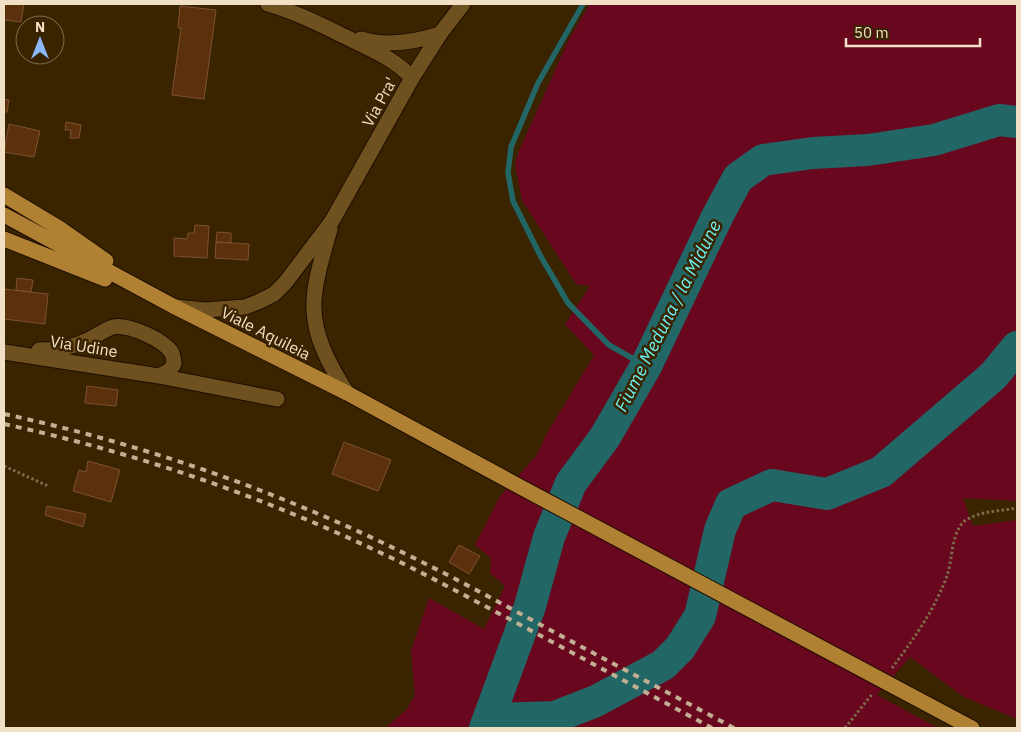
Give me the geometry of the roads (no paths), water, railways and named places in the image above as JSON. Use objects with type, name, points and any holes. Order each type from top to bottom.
[{"type":"main road","points":[[4,195],[59,228],[173,306]]},
{"type":"main road","name":"Viale Aquileia","points":[[4,215],[173,306],[347,393],[886,686],[972,728]]},
{"type":"main road","points":[[4,239],[173,306]]},
{"type":"street","points":[[268,4],[313,21],[390,59],[403,68],[412,78]]},
{"type":"street","name":"Via Pra'","points":[[173,306],[205,310],[245,307],[274,294],[285,283],[332,221],[412,78],[440,34],[463,4]]},
{"type":"street","points":[[335,32],[367,41],[385,43],[410,42],[440,34]]},
{"type":"street","name":"Via Pra'","points":[[332,221],[322,257],[314,300],[314,319],[331,367],[347,393]]},
{"type":"street","name":"Via Udine","points":[[4,350],[52,350],[71,347],[113,328],[120,327],[153,338],[163,344],[172,354],[174,364],[169,371],[159,376]]},
{"type":"street","name":"Via Udine","points":[[4,350],[159,376],[277,399]]},
{"type":"waterway","points":[[583,4],[538,83],[511,147],[508,173],[513,201],[540,255],[568,303],[609,345],[646,366]]},
{"type":"waterway","name":"Fiume Meduna / la Midune","points":[[485,728],[530,606],[549,537],[571,483],[605,437],[646,366],[718,215],[738,178],[763,160],[813,153],[868,150],[934,140],[999,120],[1017,122]]},
{"type":"waterway","name":"Fiume Meduna / la Midune","points":[[489,719],[555,717],[596,701],[663,665],[680,648],[700,616],[720,530],[731,504],[772,485],[827,494],[881,472],[993,376],[1017,347]]},
{"type":"railway","points":[[4,414],[87,434],[169,458],[249,486],[328,518],[382,542],[461,582],[734,728]]},
{"type":"railway","points":[[4,424],[100,448],[195,477],[334,531],[431,578],[712,728]]}]
